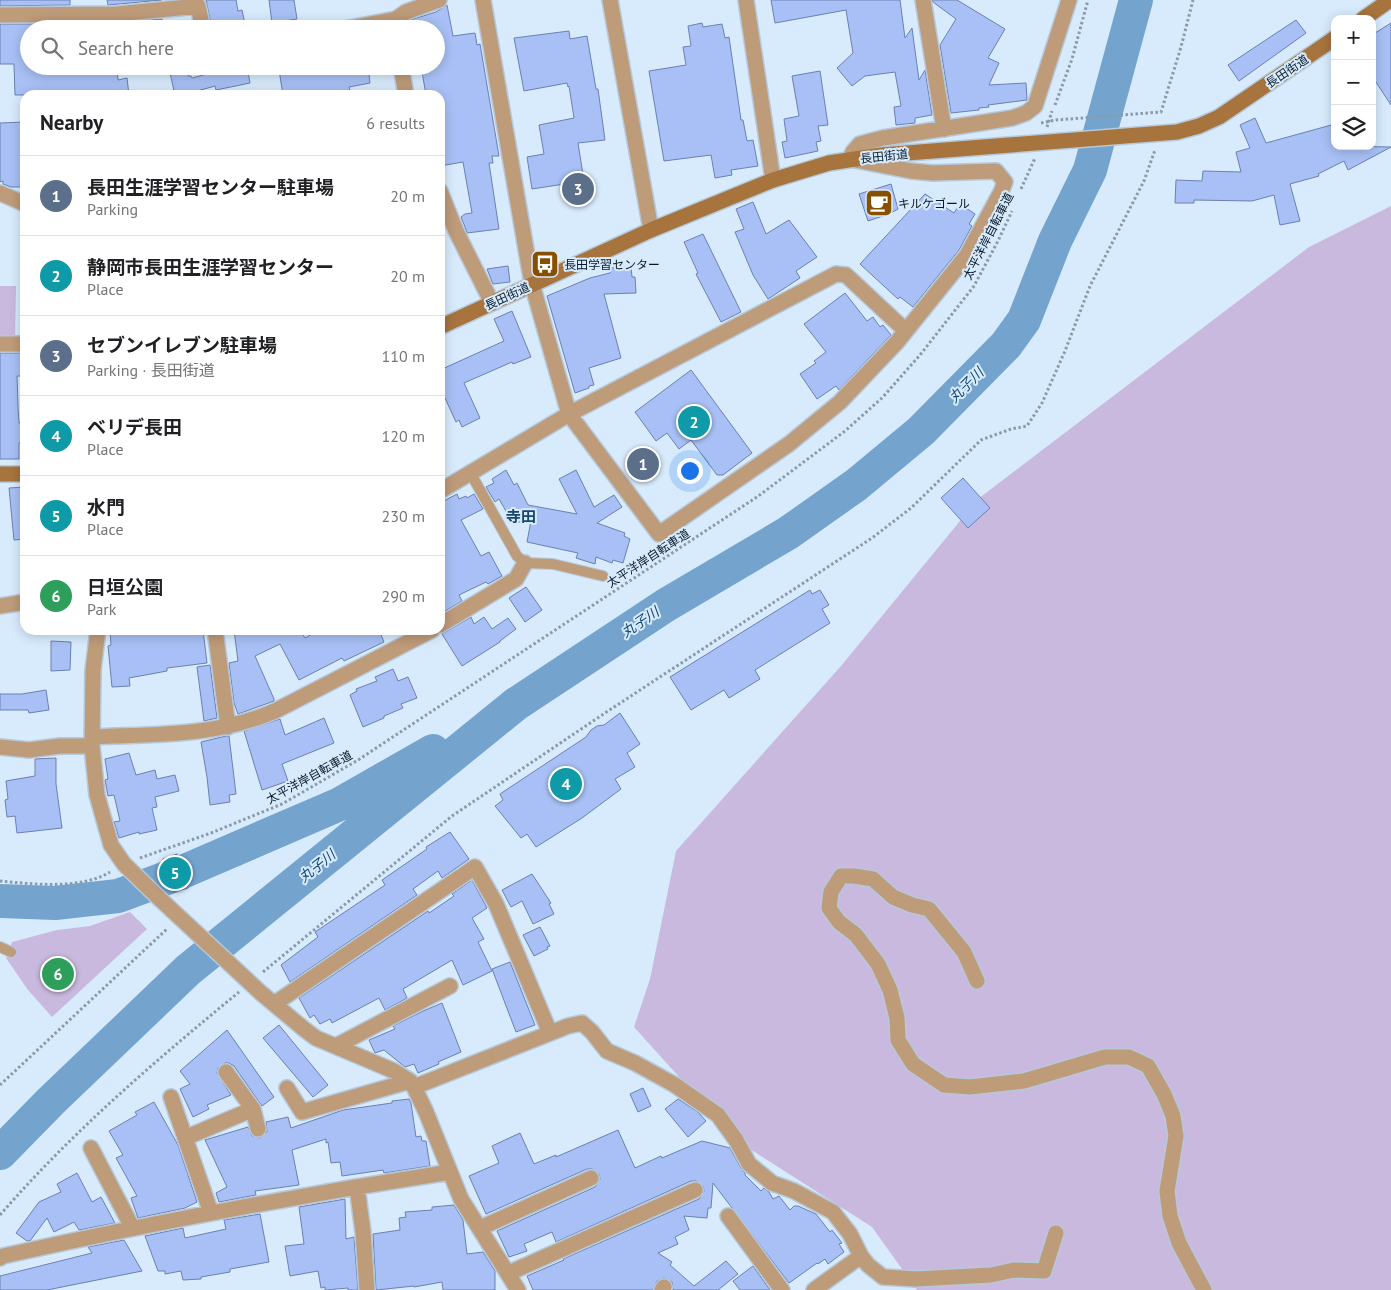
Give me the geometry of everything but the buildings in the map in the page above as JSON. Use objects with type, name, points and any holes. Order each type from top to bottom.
[{"type":"main road","points":[[1369,15],[1390,0]]},
{"type":"main road","name":"長田街道","points":[[445,325],[651,230],[773,180],[829,163],[881,155],[1177,132],[1199,126],[1219,117],[1331,41]]},
{"type":"main road","points":[[0,474],[20,474]]},
{"type":"street","points":[[399,20],[406,12],[439,0]]},
{"type":"street","points":[[483,0],[532,284],[569,414],[659,534],[789,444],[840,402],[906,331],[967,255],[1005,182],[996,171],[933,173],[911,171],[850,159],[853,152],[860,144],[884,138],[1012,118],[1026,113],[1035,106],[1069,0]]},
{"type":"street","points":[[610,0],[651,230]]},
{"type":"street","points":[[746,0],[773,180]]},
{"type":"street","points":[[923,0],[944,129]]},
{"type":"street","points":[[0,15],[117,14],[198,6],[201,20]]},
{"type":"street","points":[[403,75],[405,90]]},
{"type":"street","points":[[0,193],[20,202]]},
{"type":"street","points":[[445,204],[456,231],[492,302]]},
{"type":"street","points":[[445,488],[569,414],[836,274],[846,275],[906,331]]},
{"type":"street","points":[[0,344],[20,344]]},
{"type":"street","points":[[445,622],[516,578],[525,562]]},
{"type":"street","points":[[0,606],[20,603]]},
{"type":"street","points":[[97,635],[93,670],[92,741],[97,795],[107,835],[114,850],[129,869],[182,920],[274,1004],[316,1038],[394,1071],[412,1084],[462,1199],[518,1290]]},
{"type":"street","points":[[216,635],[228,727]]},
{"type":"street","points":[[0,747],[29,750],[92,741],[191,733],[228,727],[275,712],[422,635]]},
{"type":"street","points":[[274,1004],[475,867],[496,904],[550,1033]]},
{"type":"street","points":[[977,981],[964,952],[928,908],[912,905],[893,897],[874,879],[840,876],[831,892],[829,908],[840,922],[856,935],[878,964],[890,990],[897,1018],[898,1040],[913,1064],[944,1084],[970,1087],[1024,1081],[1105,1057],[1129,1057],[1148,1066],[1164,1094],[1173,1116],[1176,1136],[1167,1191],[1170,1216],[1178,1243],[1204,1290]]},
{"type":"street","points":[[336,1046],[450,986]]},
{"type":"street","points":[[287,1088],[302,1112],[412,1084],[568,1026],[582,1023],[607,1051],[635,1063],[675,1085],[718,1115],[736,1140],[749,1164],[772,1183],[794,1191],[833,1212],[850,1234],[861,1256],[883,1278],[916,1279],[991,1275],[1014,1270],[1044,1270],[1056,1233]]},
{"type":"street","points":[[226,1072],[253,1109],[258,1129]]},
{"type":"street","points":[[171,1097],[211,1213]]},
{"type":"street","points":[[185,1138],[253,1109]]},
{"type":"street","points":[[91,1148],[132,1228]]},
{"type":"street","points":[[0,1258],[132,1228],[450,1172]]},
{"type":"street","points":[[480,1228],[591,1178]]},
{"type":"street","points":[[357,1187],[363,1232],[367,1290]]},
{"type":"street","points":[[509,1273],[695,1190]]},
{"type":"street","points":[[728,1216],[782,1290]]},
{"type":"street","points":[[814,1290],[861,1256]]},
{"type":"lane","points":[[470,474],[517,556],[525,562],[553,564],[603,576]]},
{"type":"lane","points":[[0,947],[11,952]]},
{"type":"path","name":"太平洋岸自転車道","points":[[1021,190],[1046,142],[1049,121],[1072,59],[1088,0]]},
{"type":"path","points":[[1056,120],[1161,112],[1193,0]]},
{"type":"path","points":[[0,1215],[35,1174],[102,1109],[249,981],[452,816],[872,538],[911,508],[982,440],[1011,429],[1026,426],[1042,403],[1065,351],[1090,286],[1144,180],[1154,133]]},
{"type":"path","name":"太平洋岸自転車道","points":[[0,881],[64,884],[102,877],[129,869],[282,804],[358,760],[757,497],[845,431],[883,397],[920,355],[974,286],[1014,207]]},
{"type":"path","points":[[0,1085],[182,920]]},
{"type":"shaded area","points":[[1391,206],[1391,1290],[917,1290],[872,1227],[736,1140],[634,1027],[650,979],[676,851],[841,666],[978,499],[1309,247]]},
{"type":"shaded area","points":[[0,286],[16,286],[15,338],[0,339]]},
{"type":"shaded area","points":[[130,912],[147,929],[52,1017],[28,990],[6,958],[12,942],[57,930],[90,926]]},
{"type":"waterway","name":"丸子川","points":[[0,1153],[51,1101],[188,970],[516,704],[666,605],[788,533],[856,485],[921,431],[1006,345],[1024,320],[1055,241],[1090,170],[1136,0]]},
{"type":"waterway","points":[[0,901],[55,903],[118,896],[180,873],[340,804],[433,751]]},
{"type":"place","name":"セブンイレブン駐車場","points":[[578,189]]},
{"type":"place","name":"キルケゴール","points":[[879,203]]},
{"type":"place","name":"長田学習センター","points":[[545,264]]},
{"type":"place","name":"静岡市長田生涯学習センター","points":[[694,422]]},
{"type":"place","name":"長田生涯学習センター駐車場","points":[[643,464]]},
{"type":"place","name":"ベリデ長田","points":[[566,784]]},
{"type":"place","name":"水門","points":[[175,873]]},
{"type":"place","name":"日垣公園","points":[[58,974]]},
{"type":"district","name":"寺田","points":[[521,516]]}]
